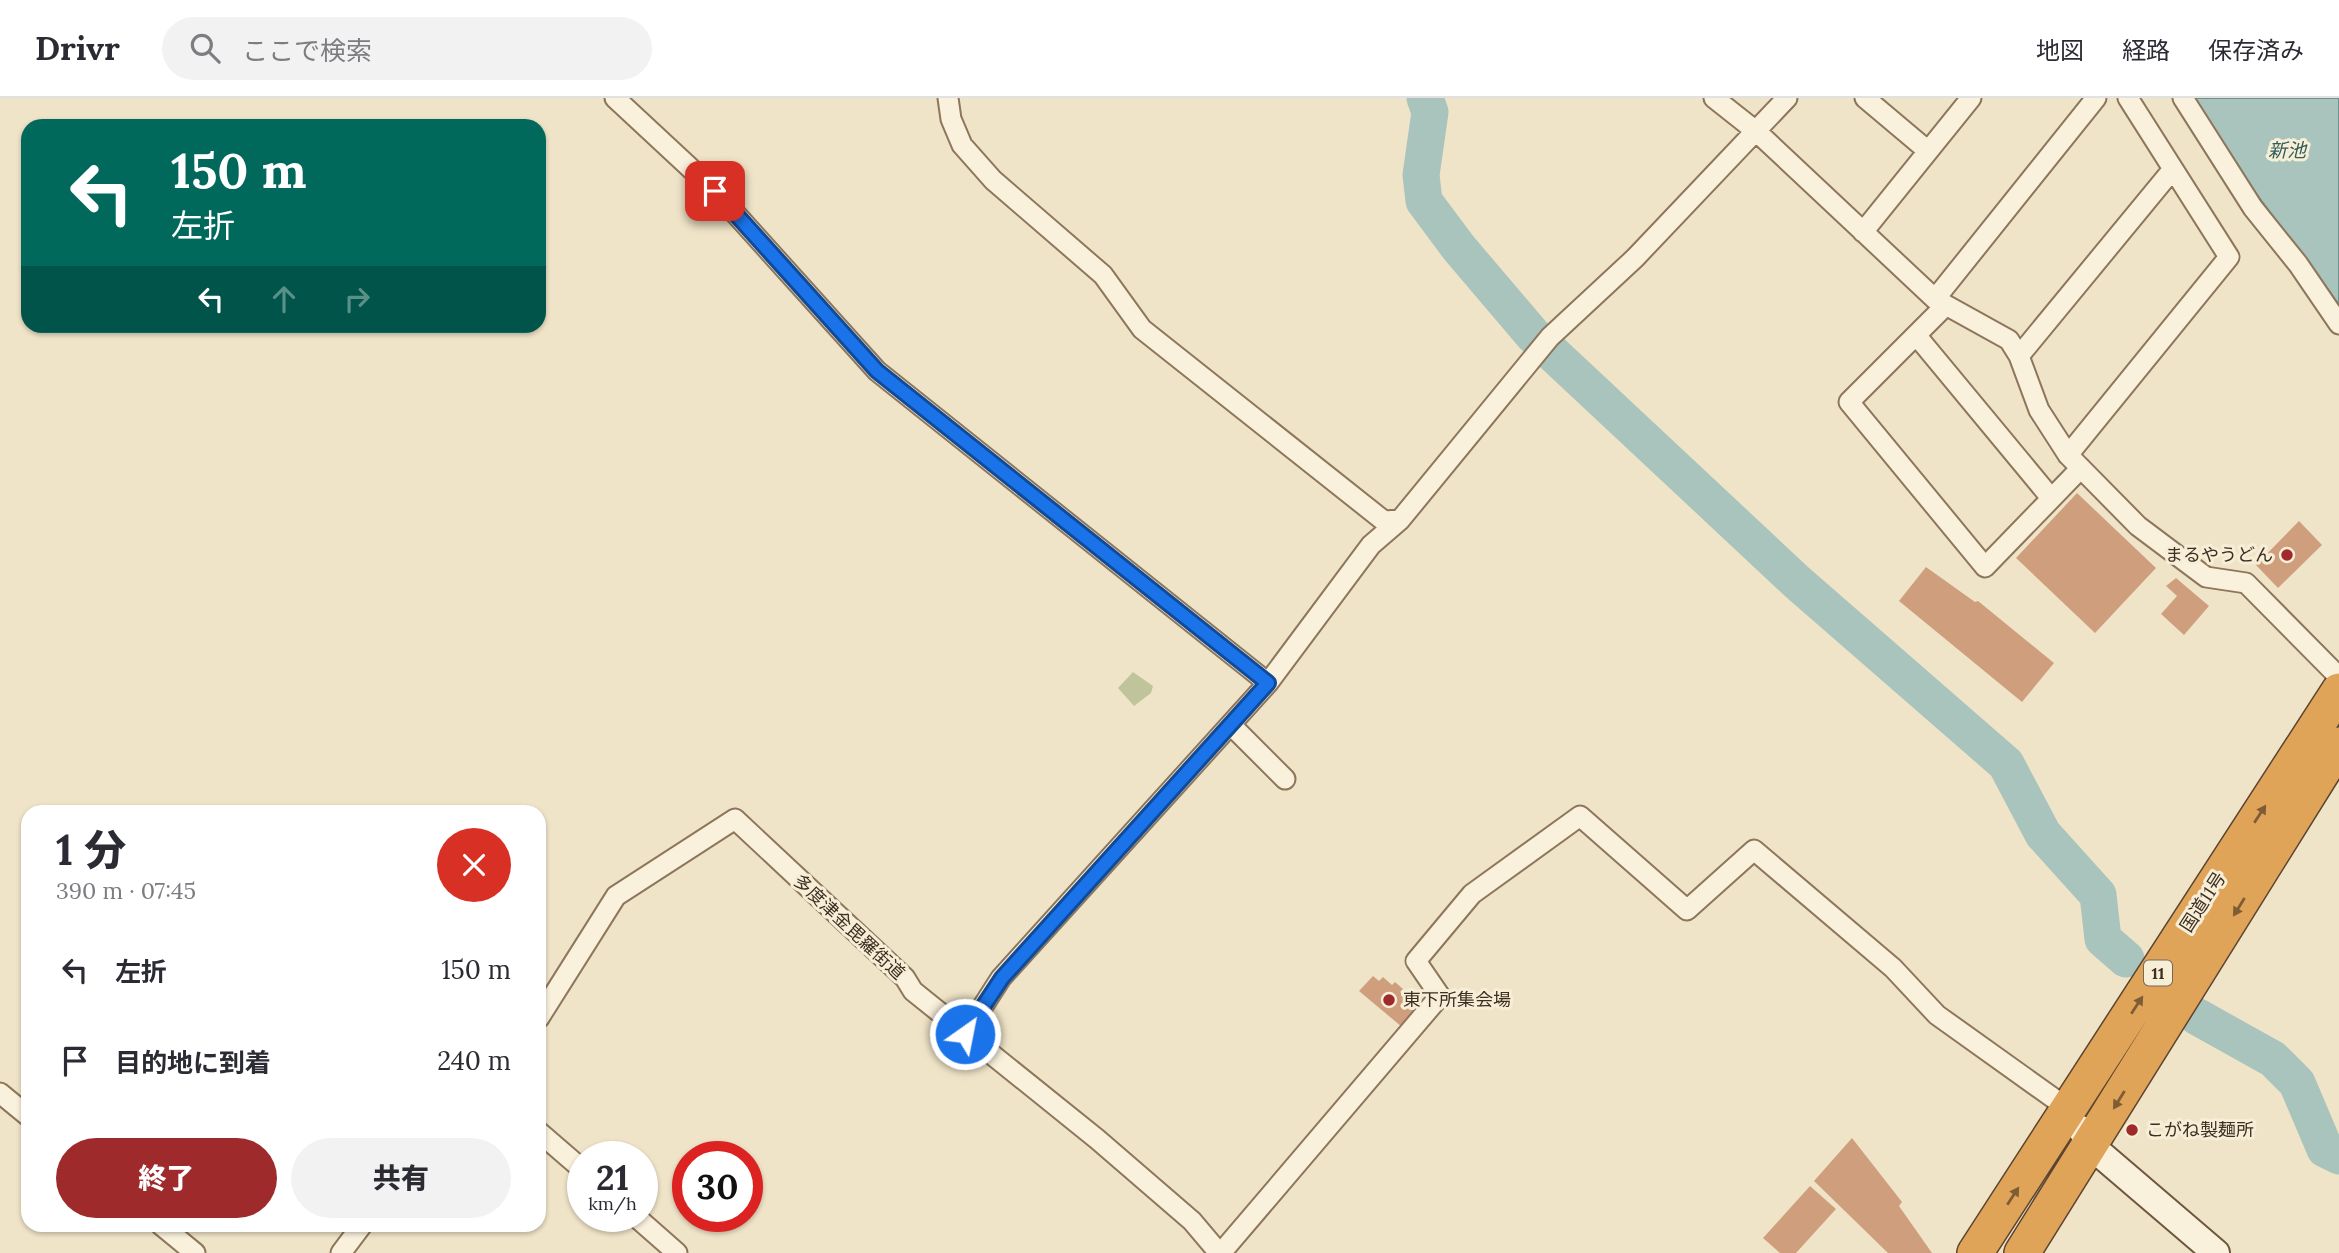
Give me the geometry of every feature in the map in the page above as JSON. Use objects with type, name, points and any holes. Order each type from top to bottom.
[{"type":"highway","name":"国道11号","points":[[1975,1253],[2339,691]]},
{"type":"highway","name":"国道11号","points":[[2022,1253],[2339,745]]},
{"type":"street","points":[[615,98],[715,191],[877,371],[1268,683]]},
{"type":"street","points":[[948,98],[951,119],[962,145],[993,180],[1103,275],[1142,329],[1384,521],[1404,519]]},
{"type":"street","points":[[1714,98],[1757,132],[1940,302],[2009,340],[2019,356],[2039,410],[2074,461],[2138,526],[2206,577],[2246,583],[2339,677]]},
{"type":"street","points":[[965,1034],[1002,978],[1268,683],[1371,545],[1404,519],[1545,344],[1635,258],[1787,98]]},
{"type":"street","points":[[1865,98],[1928,151]]},
{"type":"street","points":[[1863,232],[1971,98]]},
{"type":"street","points":[[2096,98],[1916,335],[1849,402],[1985,567],[2051,498],[2074,461],[2229,257],[2128,98]]},
{"type":"street","points":[[2183,98],[2253,208],[2298,264],[2339,324]]},
{"type":"street","points":[[2019,356],[2173,169]]},
{"type":"street","points":[[1916,335],[2051,498]]},
{"type":"street","points":[[1231,725],[1285,779]]},
{"type":"street","points":[[1220,1253],[1440,996],[1416,961],[1472,894],[1580,816],[1687,910],[1754,850],[1893,968],[1937,1015],[2070,1110],[2091,1146],[2216,1253]]},
{"type":"street","name":"多度津金毘羅街道","points":[[546,1007],[616,896],[735,819],[905,978],[913,991],[1097,1139],[1181,1212],[1220,1253]]},
{"type":"street","points":[[0,1093],[21,1110]]},
{"type":"street","points":[[546,1138],[567,1156]]},
{"type":"street","points":[[169,1232],[195,1253]]},
{"type":"street","points":[[341,1253],[357,1232]]},
{"type":"street","points":[[653,1232],[677,1253]]},
{"type":"green space","points":[[1133,672],[1153,686],[1151,693],[1134,706],[1118,688]]},
{"type":"water","name":"新池","points":[[2192,98],[2339,98],[2339,305],[2219,144]]},
{"type":"building","points":[[2077,493],[2156,568],[2095,633],[2016,558]]},
{"type":"building","points":[[2299,521],[2322,545],[2278,588],[2256,565]]},
{"type":"building","points":[[1926,567],[1975,602],[1978,601],[2054,663],[2022,702],[1899,601]]},
{"type":"building","points":[[2176,578],[2209,606],[2184,635],[2161,614],[2177,596],[2166,586]]},
{"type":"building","name":"東下所集会場","points":[[1373,976],[1379,981],[1383,977],[1392,985],[1395,982],[1403,989],[1400,992],[1419,1008],[1402,1027],[1359,991]]},
{"type":"building","points":[[1852,1138],[1902,1202],[1899,1206],[1932,1253],[1888,1253],[1814,1181]]},
{"type":"building","points":[[1810,1186],[1836,1209],[1796,1253],[1780,1253],[1763,1238]]},
{"type":"waterway","points":[[1425,98],[1430,112],[1421,175],[1424,201],[1459,248],[1533,335],[1797,582],[2006,764],[2043,834],[2098,895],[2103,939],[2126,959]]},
{"type":"waterway","points":[[2196,1016],[2273,1059],[2297,1083],[2325,1149],[2339,1156]]},
{"type":"place","name":"まるやうどん","points":[[2287,555]]},
{"type":"place","name":"東下所集会場","points":[[1389,1000]]},
{"type":"place","name":"こがね製麺所","points":[[2132,1130]]},
{"type":"route","points":[[715,191],[877,371],[1268,683],[1002,978],[965,1034]]}]
